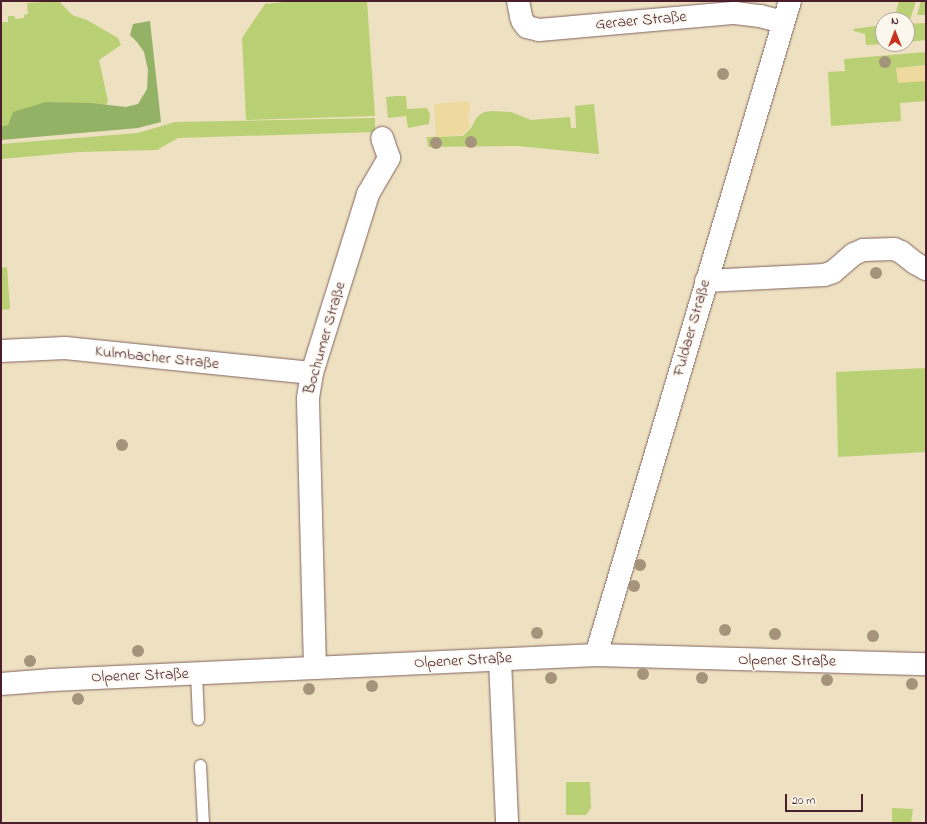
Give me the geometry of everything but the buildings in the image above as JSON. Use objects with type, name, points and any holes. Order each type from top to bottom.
[{"type":"street","name":"Geraer Straße","points":[[518,1],[520,17],[523,22],[527,27],[538,30],[735,13],[760,16],[783,22]]},
{"type":"street","name":"Fuldaer Straße","points":[[596,655],[790,1]]},
{"type":"street","name":"Bochumer Straße","points":[[315,668],[307,414],[312,374],[368,194],[389,158],[382,138]]},
{"type":"street","points":[[706,281],[824,275],[833,272],[854,254],[863,250],[894,249],[902,252],[915,263],[926,269]]},
{"type":"street","name":"Kulmbacher Straße","points":[[1,350],[70,348],[312,374]]},
{"type":"street","name":"Olpener Straße","points":[[1,684],[596,655],[926,664]]},
{"type":"street","points":[[500,660],[507,823]]},
{"type":"lane","points":[[196,674],[198,719]]},
{"type":"lane","points":[[200,765],[202,823]]},
{"type":"green space","points":[[59,1],[72,15],[87,20],[118,38],[121,45],[99,60],[108,101],[106,105],[46,102],[8,125],[1,126],[1,22],[8,22],[8,16],[15,16],[15,19],[24,18],[24,15],[28,14],[27,3]]},
{"type":"green space","points":[[294,1],[367,1],[375,116],[246,120],[242,38],[265,4]]},
{"type":"green space","points":[[899,1],[916,1],[913,12],[896,12]]},
{"type":"green space","points":[[921,1],[926,1],[926,15],[917,15]]},
{"type":"green space","points":[[150,21],[161,122],[138,128],[1,140],[1,126],[8,125],[13,112],[46,102],[91,103],[126,107],[138,104],[147,89],[148,70],[144,52],[130,35],[133,24]]},
{"type":"green space","points":[[926,23],[926,40],[915,41],[915,24]]},
{"type":"green space","points":[[875,26],[875,44],[866,45],[865,34],[854,31],[853,29]]},
{"type":"green space","points":[[926,52],[926,101],[900,103],[901,121],[831,126],[828,72],[845,71],[844,59]]},
{"type":"green space","points":[[406,96],[407,109],[427,108],[430,114],[429,124],[408,128],[406,116],[388,118],[386,97]]},
{"type":"green space","points":[[594,104],[599,154],[518,146],[428,147],[427,137],[463,136],[471,128],[477,117],[484,112],[511,112],[531,120],[570,117],[571,128],[576,128],[575,106]]},
{"type":"green space","points":[[375,118],[375,132],[178,138],[157,150],[79,152],[1,159],[1,144],[138,133],[175,122]]},
{"type":"green space","points":[[7,267],[10,309],[1,310],[1,268]]},
{"type":"green space","points":[[926,368],[926,452],[838,457],[836,372]]},
{"type":"green space","points":[[566,782],[590,782],[591,808],[586,815],[566,815]]},
{"type":"green space","points":[[892,808],[913,809],[911,823],[892,823]]},
{"type":"sand","points":[[926,65],[926,81],[898,83],[896,68]]},
{"type":"sand","points":[[469,101],[470,109],[468,116],[470,127],[462,135],[436,137],[434,104]]}]
